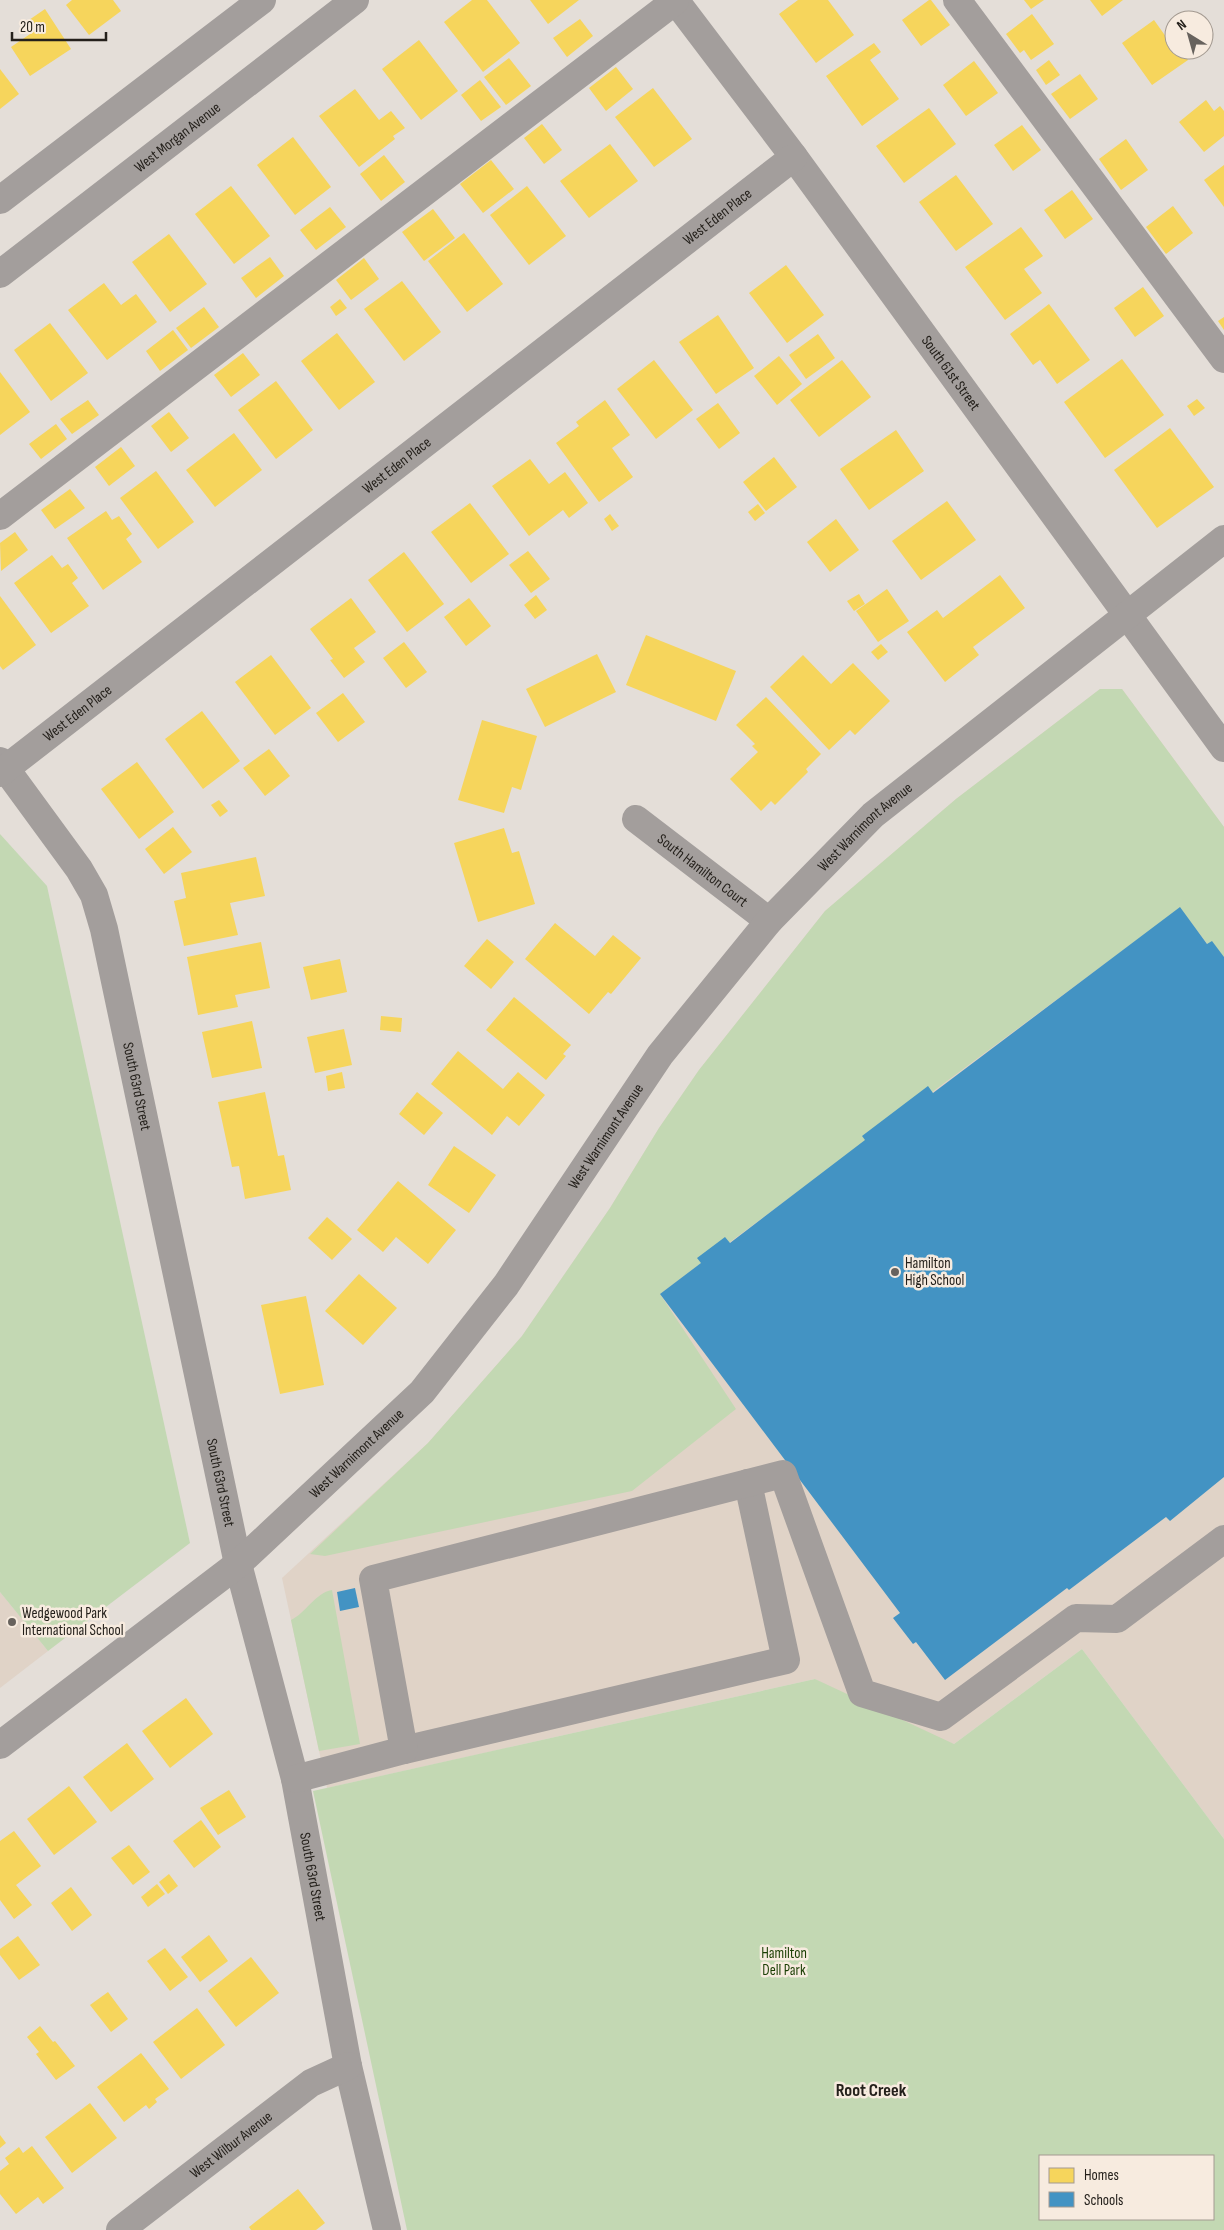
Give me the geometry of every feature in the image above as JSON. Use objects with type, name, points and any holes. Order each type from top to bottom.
[{"type":"street","points":[[0,200],[262,0]]},
{"type":"street","name":"West Morgan Avenue","points":[[0,274],[355,0]]},
{"type":"street","points":[[0,516],[675,0]]},
{"type":"street","name":"South 61st Street","points":[[675,0],[794,157],[1224,748]]},
{"type":"street","points":[[957,0],[1224,359]]},
{"type":"street","name":"West Eden Place","points":[[2,767],[794,157]]},
{"type":"street","name":"West Warnimont Avenue","points":[[0,1745],[238,1564],[422,1392],[506,1285],[660,1055],[769,921],[873,815],[1224,539]]},
{"type":"street","name":"South 63rd Street","points":[[2,767],[80,869],[94,895],[106,939],[238,1564],[295,1779],[348,2066],[387,2230]]},
{"type":"street","name":"South Hamilton Court","points":[[636,819],[769,921]]},
{"type":"street","points":[[404,1750],[373,1579],[783,1474],[862,1693],[942,1717],[1076,1618],[1117,1619],[1224,1539]]},
{"type":"street","points":[[295,1779],[404,1750],[786,1660],[748,1483]]},
{"type":"street","name":"West Wilbur Avenue","points":[[120,2230],[310,2084],[348,2066]]},
{"type":"shaded area","name":"Hamilton High School","points":[[1100,689],[1122,689],[1224,827],[1224,1839],[1082,1649],[954,1744],[908,1730],[815,1679],[327,1788],[282,1578],[428,1443],[522,1336],[610,1208],[659,1128],[699,1070],[825,911],[956,799]]},
{"type":"shaded area","name":"Wedgewood Park International School","points":[[0,1592],[48,1651],[0,1688]]},
{"type":"green space","points":[[1100,689],[1122,689],[1224,827],[1224,966],[1180,908],[660,1294],[736,1409],[632,1491],[325,1556],[310,1554],[428,1443],[522,1336],[610,1208],[659,1128],[699,1070],[825,911],[956,799]]},
{"type":"green space","points":[[0,834],[47,886],[190,1543],[48,1651],[0,1592]]},
{"type":"green space","points":[[332,1590],[360,1744],[319,1751],[291,1620],[321,1595]]},
{"type":"green space","name":"Hamilton Dell Park","points":[[1082,1649],[1224,1839],[1224,2230],[407,2230],[313,1791],[815,1679],[954,1744]]},
{"type":"building: Homes","points":[[72,0],[113,0],[121,11],[89,35],[66,5]]},
{"type":"building: Homes","points":[[472,0],[487,0],[520,43],[483,72],[444,22]]},
{"type":"building: Homes","points":[[530,0],[579,0],[548,24]]},
{"type":"building: Homes","points":[[798,0],[828,0],[854,35],[816,63],[779,14]]},
{"type":"building: Homes","points":[[931,0],[950,25],[921,46],[902,20]]},
{"type":"building: Homes","points":[[1024,0],[1044,0],[1031,9]]},
{"type":"building: Homes","points":[[1090,0],[1123,0],[1102,16]]},
{"type":"building: Homes","points":[[45,9],[71,49],[30,76],[11,47],[36,30],[29,20]]},
{"type":"building: Homes","points":[[1032,14],[1054,44],[1031,60],[1024,50],[1020,53],[1006,34]]},
{"type":"building: Homes","points":[[580,19],[593,36],[567,57],[553,38]]},
{"type":"building: Homes","points":[[1154,20],[1164,34],[1164,60],[1188,60],[1152,85],[1122,43]]},
{"type":"building: Homes","points":[[419,40],[458,91],[421,120],[382,69]]},
{"type":"building: Homes","points":[[874,43],[881,52],[870,60],[899,99],[862,126],[826,76]]},
{"type":"building: Homes","points":[[509,58],[531,86],[506,105],[484,77]]},
{"type":"building: Homes","points":[[1049,60],[1060,75],[1046,85],[1036,70]]},
{"type":"building: Homes","points":[[974,61],[998,93],[966,116],[943,85]]},
{"type":"building: Homes","points":[[616,67],[633,89],[606,111],[589,88]]},
{"type":"building: Homes","points":[[0,69],[19,94],[0,109]]},
{"type":"building: Homes","points":[[1080,74],[1098,99],[1070,119],[1051,94]]},
{"type":"building: Homes","points":[[480,80],[501,107],[481,121],[461,95]]},
{"type":"building: Homes","points":[[653,88],[692,139],[654,167],[615,117]]},
{"type":"building: Homes","points":[[355,89],[379,120],[391,111],[405,128],[393,136],[395,139],[359,167],[319,116]]},
{"type":"building: Homes","points":[[1206,100],[1214,111],[1220,106],[1224,111],[1224,136],[1204,152],[1179,122]]},
{"type":"building: Homes","points":[[929,108],[956,144],[904,183],[876,146]]},
{"type":"building: Homes","points":[[542,124],[562,150],[544,164],[524,138]]},
{"type":"building: Homes","points":[[1022,125],[1041,150],[1013,171],[994,145]]},
{"type":"building: Homes","points":[[293,137],[331,187],[295,215],[257,165]]},
{"type":"building: Homes","points":[[1126,139],[1148,170],[1121,190],[1099,159]]},
{"type":"building: Homes","points":[[610,144],[638,181],[589,218],[560,181]]},
{"type":"building: Homes","points":[[384,155],[405,182],[381,201],[360,174]]},
{"type":"building: Homes","points":[[491,160],[514,189],[483,213],[460,184]]},
{"type":"building: Homes","points":[[1224,165],[1224,207],[1204,180]]},
{"type":"building: Homes","points":[[956,175],[993,224],[956,251],[919,202]]},
{"type":"building: Homes","points":[[231,186],[270,236],[234,264],[195,214]]},
{"type":"building: Homes","points":[[527,186],[566,236],[529,265],[490,215]]},
{"type":"building: Homes","points":[[1072,190],[1093,219],[1065,239],[1044,210]]},
{"type":"building: Homes","points":[[1173,206],[1193,233],[1166,254],[1146,227]]},
{"type":"building: Homes","points":[[330,207],[346,227],[316,250],[300,230]]},
{"type":"building: Homes","points":[[433,209],[455,238],[424,261],[402,232]]},
{"type":"building: Homes","points":[[1021,227],[1043,256],[1024,269],[1042,293],[1005,320],[965,267]]},
{"type":"building: Homes","points":[[464,233],[503,284],[467,312],[428,261]]},
{"type":"building: Homes","points":[[169,234],[207,284],[170,312],[132,262]]},
{"type":"building: Homes","points":[[270,257],[284,276],[256,298],[241,278]]},
{"type":"building: Homes","points":[[364,258],[379,279],[351,300],[336,280]]},
{"type":"building: Homes","points":[[786,265],[824,315],[787,343],[749,293]]},
{"type":"building: Homes","points":[[402,281],[441,332],[404,361],[364,309]]},
{"type":"building: Homes","points":[[104,283],[121,305],[136,294],[157,322],[107,360],[68,310]]},
{"type":"building: Homes","points":[[1143,287],[1164,316],[1135,337],[1114,308]]},
{"type":"building: Homes","points":[[340,299],[347,308],[336,316],[330,307]]},
{"type":"building: Homes","points":[[1049,304],[1090,360],[1057,384],[1040,360],[1033,365],[1010,334]]},
{"type":"building: Homes","points":[[204,307],[219,327],[191,348],[176,328]]},
{"type":"building: Homes","points":[[718,315],[754,368],[716,394],[679,342]]},
{"type":"building: Homes","points":[[1224,317],[1224,330],[1218,321]]},
{"type":"building: Homes","points":[[50,323],[88,373],[51,401],[14,350]]},
{"type":"building: Homes","points":[[173,330],[188,350],[160,371],[146,351]]},
{"type":"building: Homes","points":[[337,333],[375,382],[339,410],[301,361]]},
{"type":"building: Homes","points":[[818,334],[835,358],[806,379],[789,355]]},
{"type":"building: Homes","points":[[243,353],[260,375],[231,397],[214,375]]},
{"type":"building: Homes","points":[[779,356],[802,384],[777,405],[754,376]]},
{"type":"building: Homes","points":[[1122,359],[1164,415],[1105,458],[1064,402]]},
{"type":"building: Homes","points":[[654,360],[693,410],[656,439],[617,389]]},
{"type":"building: Homes","points":[[842,360],[871,397],[819,437],[790,400]]},
{"type":"building: Homes","points":[[0,372],[30,412],[0,435]]},
{"type":"building: Homes","points":[[276,381],[313,430],[276,459],[238,410]]},
{"type":"building: Homes","points":[[1197,399],[1205,408],[1194,416],[1187,406]]},
{"type":"building: Homes","points":[[88,400],[99,415],[72,434],[60,419]]},
{"type":"building: Homes","points":[[605,400],[630,435],[612,448],[633,477],[599,502],[556,443],[579,426],[576,422]]},
{"type":"building: Homes","points":[[718,403],[740,433],[719,449],[696,419]]},
{"type":"building: Homes","points":[[169,412],[189,438],[171,452],[151,426]]},
{"type":"building: Homes","points":[[56,424],[67,439],[41,459],[29,444]]},
{"type":"building: Homes","points":[[1170,428],[1214,487],[1157,528],[1114,470]]},
{"type":"building: Homes","points":[[896,430],[924,471],[869,510],[840,469]]},
{"type":"building: Homes","points":[[234,433],[262,470],[215,507],[186,470]]},
{"type":"building: Homes","points":[[121,447],[135,466],[109,486],[95,467]]},
{"type":"building: Homes","points":[[774,457],[797,487],[766,511],[743,482]]},
{"type":"building: Homes","points":[[530,459],[549,484],[565,472],[588,503],[569,518],[563,510],[529,536],[492,486]]},
{"type":"building: Homes","points":[[156,471],[194,522],[158,549],[120,498]]},
{"type":"building: Homes","points":[[70,489],[85,508],[55,529],[41,510]]},
{"type":"building: Homes","points":[[947,501],[976,540],[921,580],[892,541]]},
{"type":"building: Homes","points":[[470,503],[509,554],[471,583],[431,532]]},
{"type":"building: Homes","points":[[758,504],[765,513],[755,521],[748,512]]},
{"type":"building: Homes","points":[[106,511],[112,520],[119,516],[132,534],[126,539],[142,562],[103,590],[67,538]]},
{"type":"building: Homes","points":[[610,514],[619,526],[612,531],[604,519]]},
{"type":"building: Homes","points":[[836,519],[859,550],[830,572],[807,542]]},
{"type":"building: Homes","points":[[15,532],[28,550],[1,571],[0,543]]},
{"type":"building: Homes","points":[[528,551],[550,579],[531,593],[509,565]]},
{"type":"building: Homes","points":[[404,552],[444,604],[407,632],[368,580]]},
{"type":"building: Homes","points":[[52,555],[62,568],[68,564],[78,578],[72,583],[89,606],[51,633],[14,583]]},
{"type":"building: Homes","points":[[1000,575],[1025,608],[973,647],[979,655],[945,682],[907,632],[937,610],[943,618]]},
{"type":"building: Homes","points":[[887,589],[909,621],[878,642],[856,611]]},
{"type":"building: Homes","points":[[859,594],[865,604],[854,611],[847,601]]},
{"type":"building: Homes","points":[[536,595],[547,610],[535,619],[524,605]]},
{"type":"building: Homes","points":[[0,596],[36,645],[3,670],[0,666]]},
{"type":"building: Homes","points":[[351,598],[376,632],[354,648],[365,662],[344,678],[330,660],[333,659],[310,629]]},
{"type":"building: Homes","points":[[469,598],[491,626],[466,646],[444,617]]},
{"type":"building: Homes","points":[[646,635],[736,671],[716,721],[626,685]]},
{"type":"building: Homes","points":[[404,642],[427,672],[406,688],[383,658]]},
{"type":"building: Homes","points":[[881,644],[888,652],[878,660],[871,652]]},
{"type":"building: Homes","points":[[597,654],[616,692],[545,727],[526,689]]},
{"type":"building: Homes","points":[[271,655],[311,708],[275,735],[235,682]]},
{"type":"building: Homes","points":[[803,655],[831,684],[853,663],[890,701],[855,735],[850,730],[829,750],[770,687]]},
{"type":"building: Homes","points":[[343,693],[365,722],[338,742],[316,713]]},
{"type":"building: Homes","points":[[766,697],[821,754],[806,769],[808,772],[775,805],[771,801],[761,811],[730,779],[758,752],[752,746],[755,744],[736,725]]},
{"type":"building: Homes","points":[[202,711],[240,761],[203,789],[165,739]]},
{"type":"building: Homes","points":[[482,720],[537,736],[521,790],[512,787],[504,813],[458,800]]},
{"type":"building: Homes","points":[[269,749],[290,776],[265,796],[243,768]]},
{"type":"building: Homes","points":[[137,762],[174,812],[139,839],[101,789]]},
{"type":"building: Homes","points":[[219,800],[228,811],[220,817],[211,805]]},
{"type":"building: Homes","points":[[173,827],[192,852],[164,874],[145,849]]},
{"type":"building: Homes","points":[[504,828],[512,853],[519,851],[535,904],[478,922],[454,843]]},
{"type":"building: Homes","points":[[256,857],[265,896],[230,903],[238,935],[184,946],[174,901],[186,898],[181,873]]},
{"type":"building: Homes","points":[[555,923],[595,956],[613,935],[641,958],[611,994],[608,992],[589,1014],[525,959]]},
{"type":"building: Homes","points":[[487,939],[514,962],[491,989],[464,966]]},
{"type":"building: Homes","points":[[261,942],[270,988],[235,995],[238,1007],[198,1015],[187,957]]},
{"type":"building: Homes","points":[[340,959],[347,992],[311,1000],[303,967]]},
{"type":"building: Homes","points":[[514,997],[571,1045],[563,1054],[566,1056],[546,1080],[486,1030]]},
{"type":"building: Homes","points":[[381,1016],[402,1018],[401,1032],[380,1030]]},
{"type":"building: Homes","points":[[252,1021],[262,1068],[212,1078],[202,1032]]},
{"type":"building: Homes","points":[[344,1029],[352,1065],[315,1073],[307,1037]]},
{"type":"building: Homes","points":[[458,1051],[503,1089],[518,1072],[545,1095],[519,1126],[507,1116],[492,1135],[431,1084]]},
{"type":"building: Homes","points":[[342,1072],[345,1088],[328,1091],[326,1076]]},
{"type":"building: Homes","points":[[265,1092],[278,1156],[284,1155],[291,1190],[245,1199],[239,1166],[232,1167],[218,1102]]},
{"type":"building: Homes","points":[[417,1092],[443,1113],[424,1135],[399,1114]]},
{"type":"building: Homes","points":[[454,1146],[496,1175],[469,1213],[428,1185]]},
{"type":"building: Homes","points":[[398,1181],[456,1230],[428,1264],[396,1237],[383,1252],[357,1230]]},
{"type":"building: Homes","points":[[327,1217],[352,1239],[332,1260],[308,1238]]},
{"type":"building: Homes","points":[[359,1274],[397,1308],[363,1345],[325,1311]]},
{"type":"building: Homes","points":[[306,1296],[324,1385],[280,1394],[261,1305]]},
{"type":"building: Homes","points":[[186,1698],[213,1734],[170,1768],[142,1731]]},
{"type":"building: Homes","points":[[127,1743],[154,1779],[111,1812],[83,1777]]},
{"type":"building: Homes","points":[[69,1786],[97,1822],[54,1855],[27,1819]]},
{"type":"building: Homes","points":[[229,1790],[246,1817],[218,1835],[200,1808]]},
{"type":"building: Homes","points":[[201,1820],[221,1847],[194,1868],[173,1841]]},
{"type":"building: Homes","points":[[14,1831],[41,1866],[16,1885],[32,1905],[14,1919],[0,1900],[0,1841]]},
{"type":"building: Homes","points":[[129,1845],[150,1872],[133,1885],[111,1858]]},
{"type":"building: Homes","points":[[169,1874],[178,1886],[168,1894],[159,1882]]},
{"type":"building: Homes","points":[[157,1884],[165,1894],[148,1907],[141,1897]]},
{"type":"building: Homes","points":[[71,1887],[92,1915],[72,1931],[51,1903]]},
{"type":"building: Homes","points":[[209,1935],[228,1961],[200,1982],[181,1957]]},
{"type":"building: Homes","points":[[18,1936],[40,1965],[19,1980],[0,1955],[0,1949]]},
{"type":"building: Homes","points":[[165,1948],[188,1977],[170,1991],[147,1961]]},
{"type":"building: Homes","points":[[251,1957],[279,1993],[236,2027],[208,1991]]},
{"type":"building: Homes","points":[[108,1992],[128,2019],[111,2032],[90,2005]]},
{"type":"building: Homes","points":[[197,2008],[225,2045],[181,2079],[153,2042]]},
{"type":"building: Homes","points":[[40,2026],[75,2066],[56,2080],[36,2054],[39,2052],[27,2037]]},
{"type":"building: Homes","points":[[141,2053],[169,2089],[155,2099],[157,2102],[149,2109],[146,2105],[124,2122],[97,2087]]},
{"type":"building: Homes","points":[[90,2103],[117,2138],[72,2173],[45,2137]]},
{"type":"building: Homes","points":[[0,2135],[6,2143],[0,2148]]},
{"type":"building: Homes","points":[[32,2146],[64,2188],[43,2204],[38,2197],[16,2214],[0,2194],[0,2171],[9,2164],[5,2158],[19,2147],[23,2153]]},
{"type":"building: Homes","points":[[298,2189],[325,2223],[316,2230],[251,2230],[249,2227]]},
{"type":"building: Schools","points":[[1180,907],[1207,944],[1212,941],[1224,957],[1224,1477],[1170,1521],[1166,1517],[1069,1590],[1067,1588],[945,1680],[916,1642],[913,1644],[893,1618],[900,1613],[660,1294],[701,1263],[697,1258],[725,1237],[730,1243],[865,1140],[862,1136],[928,1086],[933,1093]]},
{"type":"building: Schools","points":[[355,1588],[359,1607],[340,1611],[337,1592]]},
{"type":"place","name":"Hamilton High School","points":[[895,1272]]},
{"type":"place","name":"Wedgewood Park International School","points":[[12,1622]]},
{"type":"district","name":"Root Creek","points":[[871,2090]]}]
